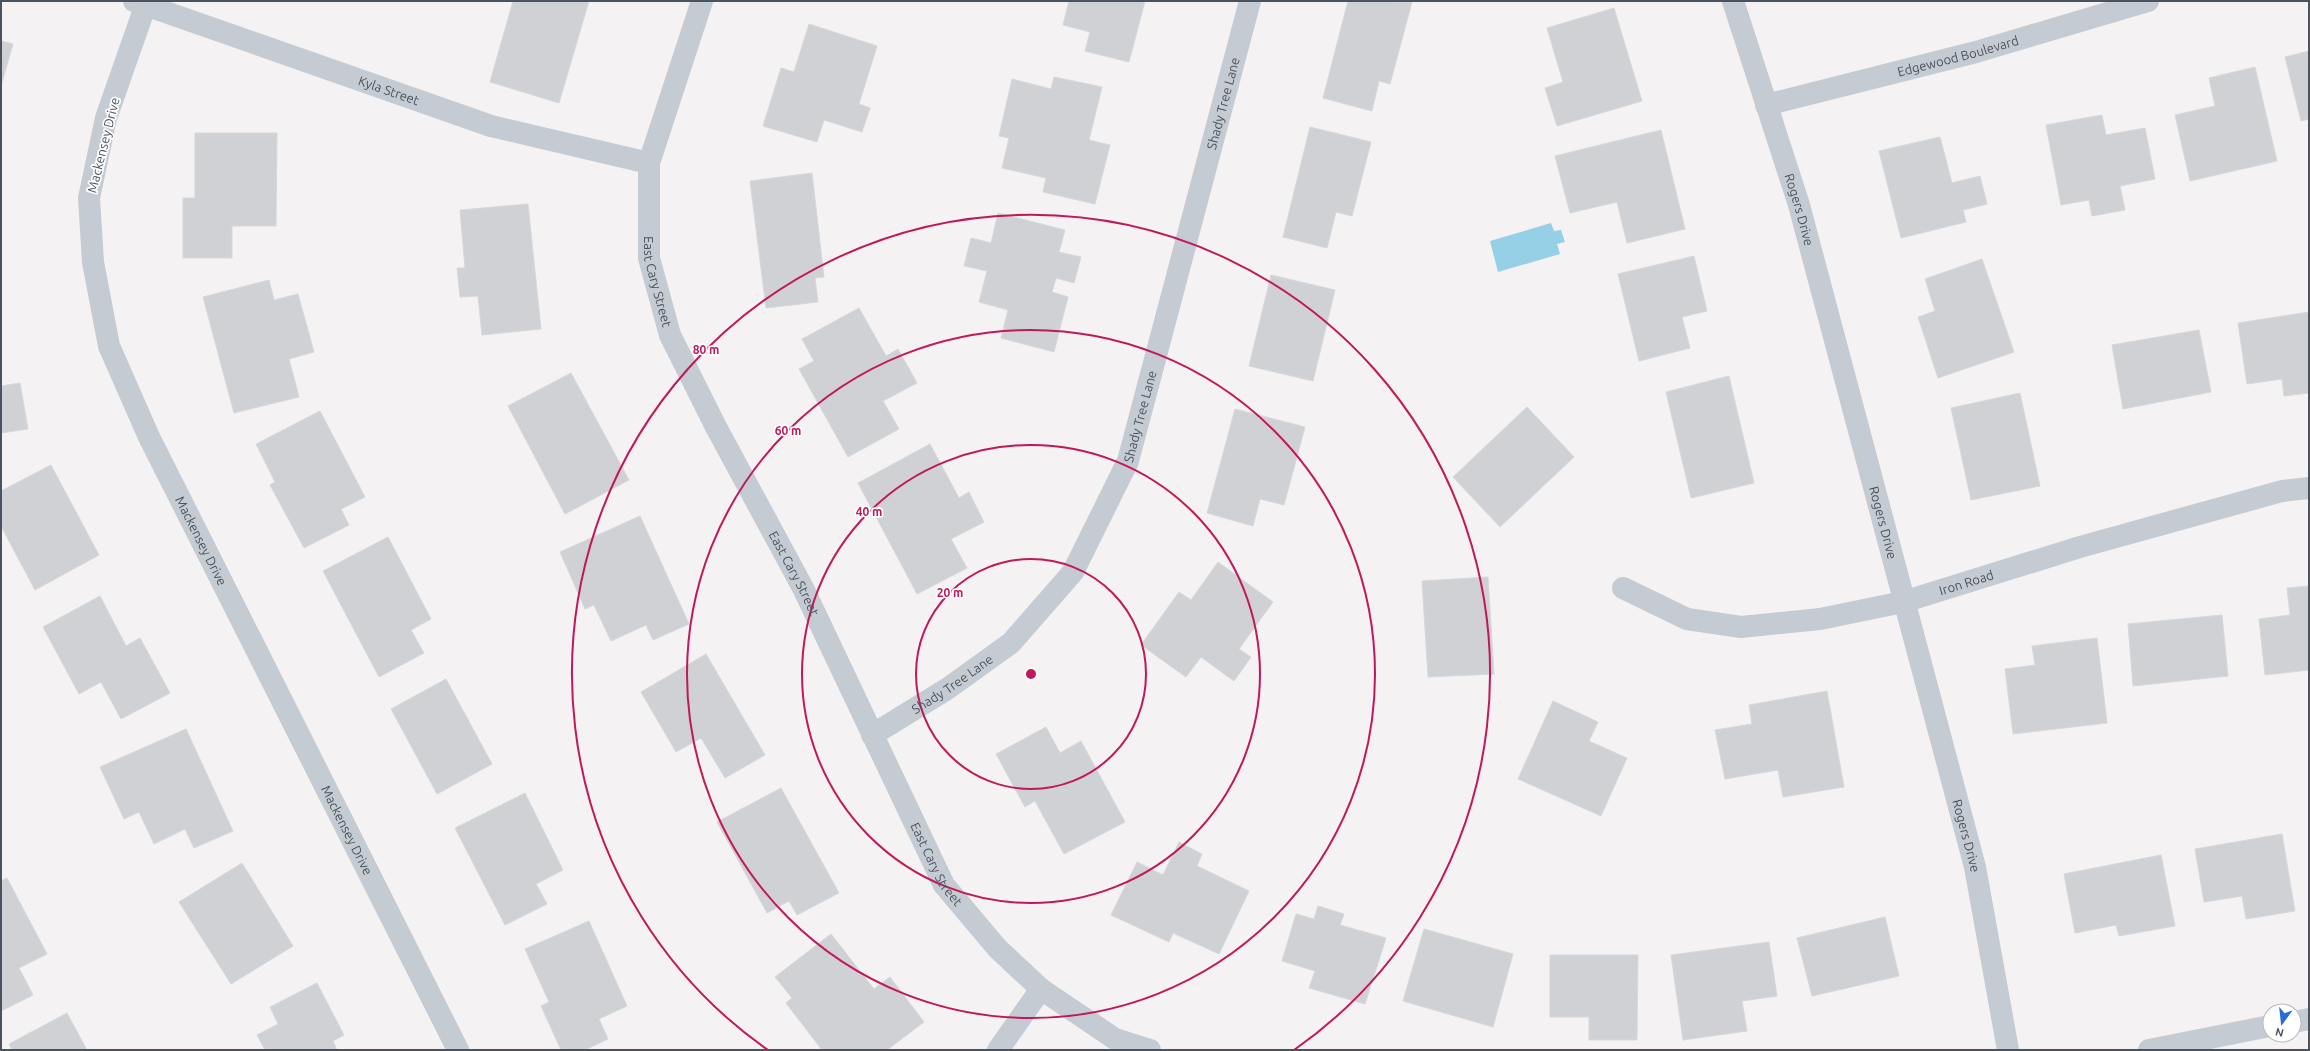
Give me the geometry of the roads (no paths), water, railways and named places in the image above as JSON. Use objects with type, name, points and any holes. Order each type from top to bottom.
[{"type":"street","name":"East Cary Street","points":[[702,1],[649,163],[649,258],[670,335],[716,426],[803,588],[944,885],[998,948],[1041,989],[1114,1039],[1150,1050]]},
{"type":"street","name":"Shady Tree Lane","points":[[872,735],[947,689],[1011,643],[1073,572],[1128,461],[1250,1]]},
{"type":"street","name":"Rogers Drive","points":[[1733,1],[1799,205],[1903,602],[1975,867],[2008,1050]]},
{"type":"street","name":"Edgewood Boulevard","points":[[1766,105],[1976,52],[2148,1]]},
{"type":"street","name":"Kyla Street","points":[[142,2],[491,126],[649,163]]},
{"type":"street","name":"Mackensey Drive","points":[[142,2],[106,118],[89,198],[93,262],[109,346],[153,444],[458,1050]]},
{"type":"street","name":"Iron Road","points":[[1622,588],[1687,619],[1741,627],[1820,619],[1903,602],[2080,548],[2282,491],[2309,488]]},
{"type":"street","points":[[998,1050],[1041,989]]},
{"type":"street","points":[[2149,1050],[2262,1028]]},
{"type":"water","points":[[1551,223],[1554,231],[1561,230],[1565,242],[1557,244],[1560,254],[1498,272],[1490,241]]}]
